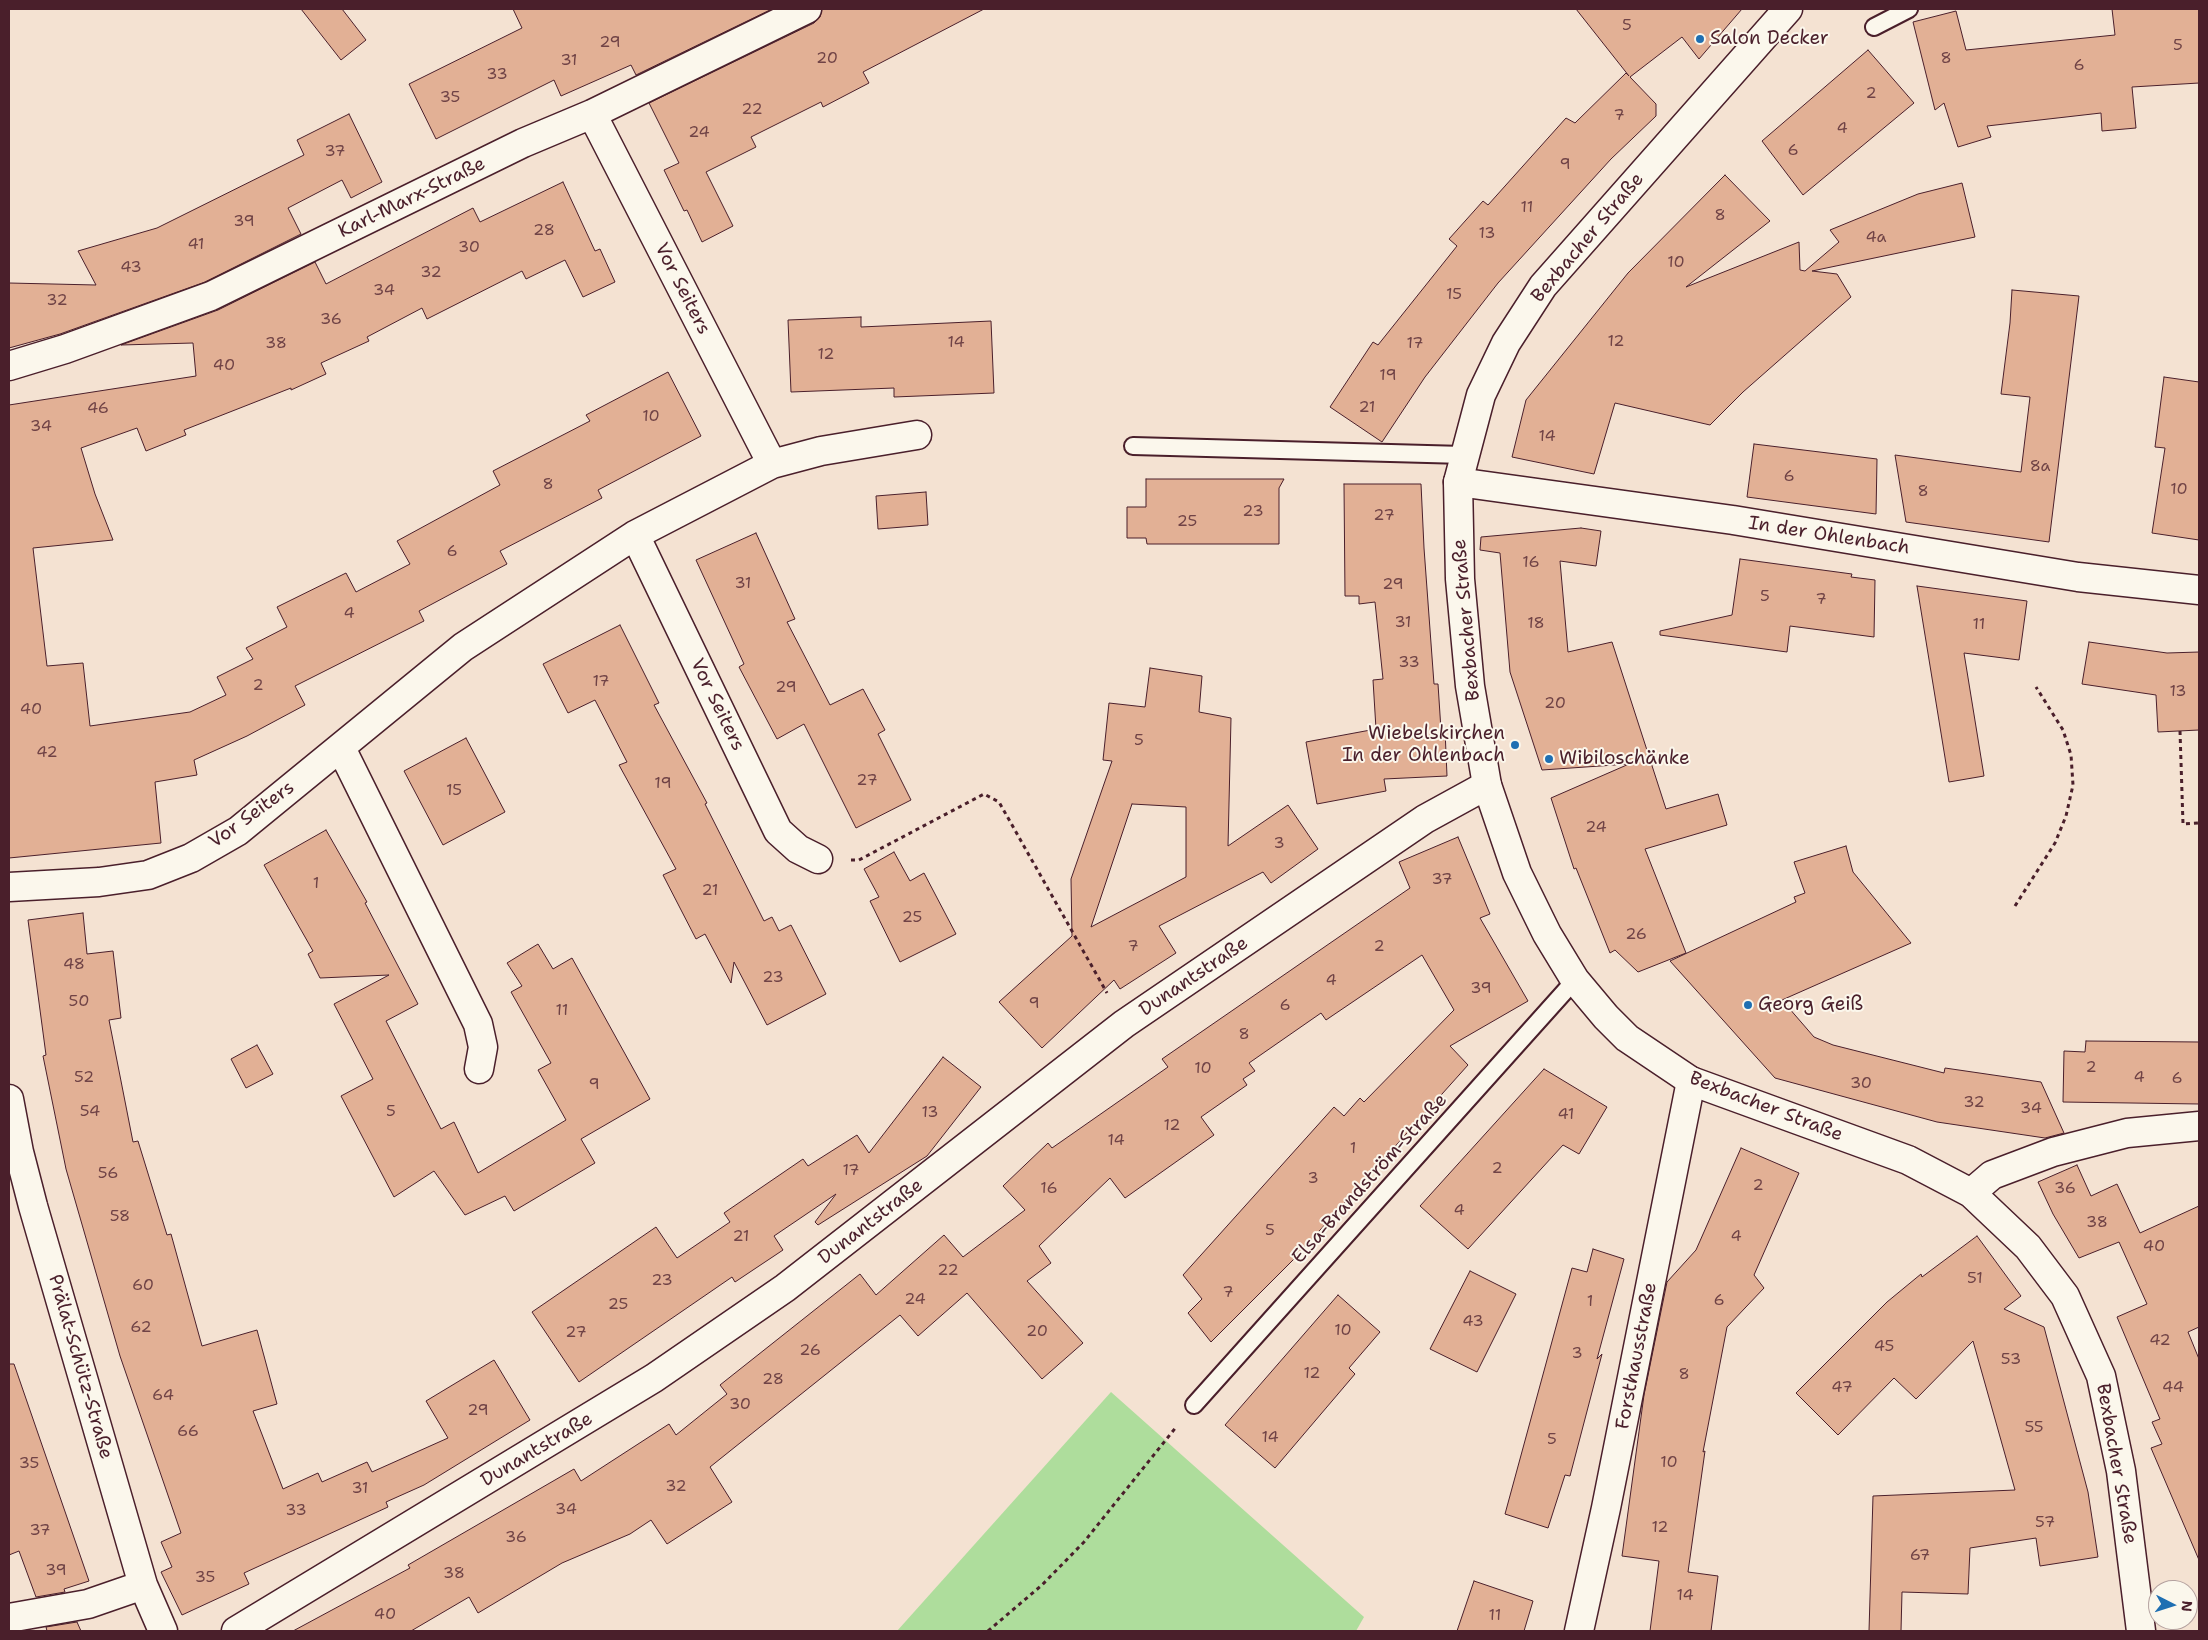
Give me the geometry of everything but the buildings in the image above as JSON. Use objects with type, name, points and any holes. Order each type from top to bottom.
[{"type":"street","name":"Karl-Marx-Straße","points":[[9,366],[65,349],[211,296],[515,148],[592,114],[808,9]]},
{"type":"street","name":"Bexbacher Straße","points":[[1788,9],[1542,286],[1506,343],[1481,395],[1458,482],[1460,579],[1470,686],[1487,785],[1517,873],[1547,934],[1575,980],[1606,1017],[1627,1038],[1692,1081],[1908,1160],[1971,1193],[2028,1247],[2065,1296],[2101,1376],[2121,1470],[2142,1631]]},
{"type":"street","name":"Vor Seiters","points":[[592,114],[772,464]]},
{"type":"street","name":"Vor Seiters","points":[[9,887],[99,882],[148,875],[192,858],[238,832],[341,748],[410,688],[463,647],[635,535],[772,464],[821,451],[917,435]]},
{"type":"street","name":"In der Ohlenbach","points":[[1458,482],[1733,520],[2078,576],[2199,590]]},
{"type":"street","name":"Vor Seiters","points":[[635,535],[778,831],[798,849],[818,859]]},
{"type":"street","points":[[341,748],[478,1024],[483,1047],[479,1069]]},
{"type":"street","name":"Dunantstraße","points":[[236,1631],[671,1367],[786,1288],[1124,1024],[1425,819],[1487,785]]},
{"type":"street","name":"Forsthausstraße","points":[[1579,1631],[1606,1508],[1692,1081]]},
{"type":"street","name":"Prälat-Schütz-Straße","points":[[9,1099],[19,1152],[33,1206],[143,1585],[163,1631]]},
{"type":"street","points":[[1971,1193],[1992,1175],[2053,1152],[2127,1133],[2199,1126]]},
{"type":"street","points":[[9,1618],[88,1604],[143,1585]]},
{"type":"lane","points":[[1874,27],[1909,9]]},
{"type":"lane","points":[[1133,446],[1464,455]]},
{"type":"lane","name":"Elsa-Brandström-Straße","points":[[1194,1405],[1575,980]]},
{"type":"path","points":[[2015,906],[2055,843],[2066,816],[2073,785],[2071,755],[2062,730],[2036,687]]},
{"type":"path","points":[[2180,731],[2183,824],[2199,823]]},
{"type":"path","points":[[818,859],[859,860],[984,794],[1000,802],[1124,1024]]},
{"type":"path","points":[[988,1631],[1042,1584],[1084,1542],[1194,1405]]},
{"type":"green space","points":[[1111,1392],[1364,1617],[1356,1631],[897,1631]]},
{"type":"place","name":"Salon Decker","points":[[1700,39]]},
{"type":"place","name":"Wiebelskirchen In der Ohlenbach","points":[[1515,745]]},
{"type":"place","name":"Wibiloschänke","points":[[1549,759]]},
{"type":"place","name":"Georg Geiß","points":[[1748,1005]]}]
